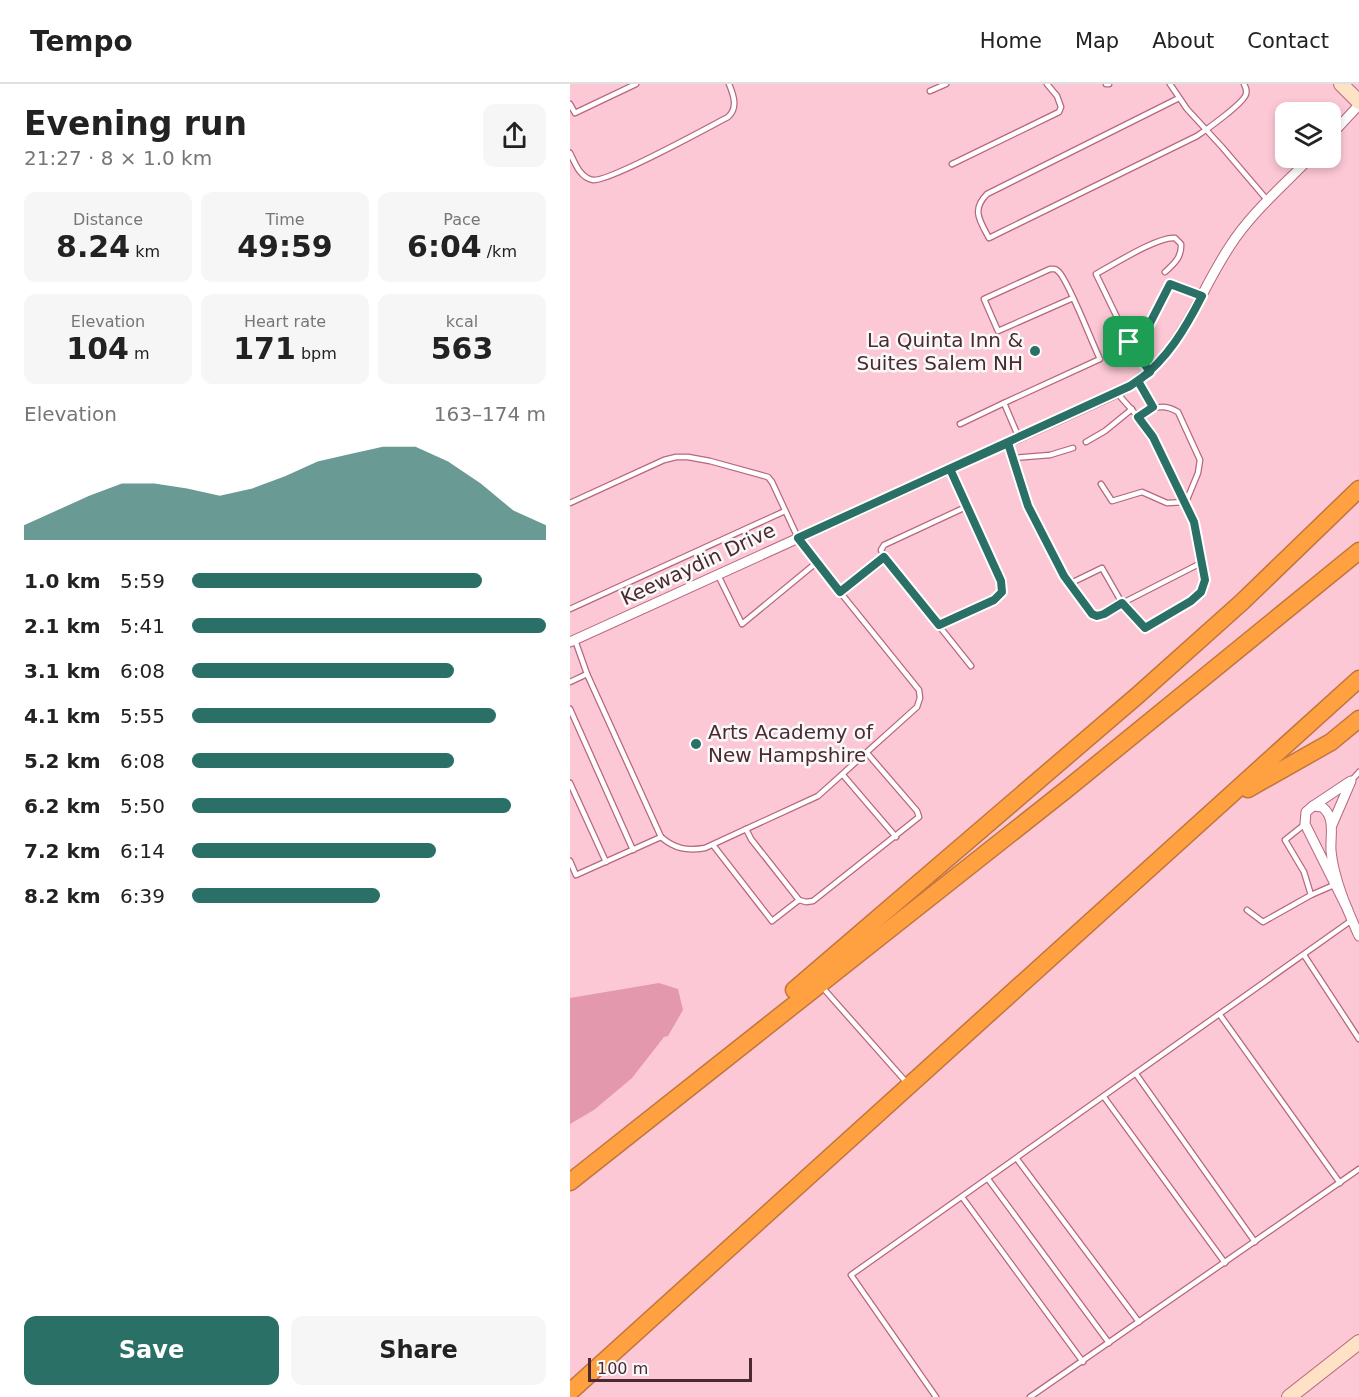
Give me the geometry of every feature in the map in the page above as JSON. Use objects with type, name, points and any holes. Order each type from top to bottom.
[{"type":"highway","points":[[667,1103],[849,942],[1147,687],[1242,602],[1359,489]]},
{"type":"highway","points":[[570,1182],[1066,789],[1359,551]]},
{"type":"highway","points":[[570,1392],[1359,679]]},
{"type":"highway","points":[[1221,804],[1331,742],[1359,719]]},
{"type":"street","points":[[1341,84],[1359,104],[1341,124]]},
{"type":"street","name":"Keewaydin Drive","points":[[572,641],[1020,438],[1138,381],[1150,372],[1177,340],[1229,247],[1245,224],[1300,168]]},
{"type":"street","points":[[1348,910],[1305,824],[1306,812],[1351,781]]},
{"type":"street","points":[[1331,827],[1351,781]]},
{"type":"street","points":[[1313,806],[1322,807],[1328,812],[1334,867],[1359,936]]},
{"type":"street","points":[[1289,1397],[1359,1342]]},
{"type":"lane","points":[[570,104],[572,115],[636,84]]},
{"type":"lane","points":[[930,91],[946,84]]},
{"type":"lane","points":[[951,164],[1059,112],[1060,101],[1047,84]]},
{"type":"lane","points":[[1170,84],[1179,98],[1268,201]]},
{"type":"lane","points":[[1179,98],[987,194],[978,205],[978,213],[979,220],[989,238],[1207,130],[1245,98],[1244,84]]},
{"type":"lane","points":[[570,154],[580,172],[586,177],[594,180],[616,174],[728,117],[735,105],[732,85]]},
{"type":"lane","points":[[1150,372],[1129,342],[1096,274],[1152,244],[1166,238],[1175,238],[1181,244],[1182,250],[1179,257],[1165,272]]},
{"type":"lane","points":[[960,424],[1100,359],[1072,298],[1060,273],[1055,269],[1050,269],[984,298],[998,331],[1072,298]]},
{"type":"lane","points":[[1129,342],[1149,325],[1170,284],[1202,296]]},
{"type":"lane","points":[[1138,381],[1153,407]]},
{"type":"lane","points":[[1069,584],[1102,568],[1122,603],[1145,628],[1191,601],[1201,592],[1205,580],[1199,536],[1186,502],[1153,437],[1117,393]]},
{"type":"lane","points":[[1004,404],[1020,438]]},
{"type":"lane","points":[[1138,417],[1153,407],[1172,408],[1178,412],[1200,460],[1198,473],[1186,502]]},
{"type":"lane","points":[[1086,442],[1111,427],[1131,410]]},
{"type":"lane","points":[[1008,443],[1028,506],[1069,584],[1092,614],[1097,616],[1104,614],[1203,562]]},
{"type":"lane","points":[[1012,458],[1050,455],[1073,448]]},
{"type":"lane","points":[[570,503],[664,460],[688,457],[768,477],[798,538],[919,690],[920,698],[917,708],[843,775],[807,802],[713,845],[685,849],[675,847],[661,837],[572,641]]},
{"type":"lane","points":[[939,625],[994,600],[1002,592],[1001,581],[950,469]]},
{"type":"lane","points":[[1101,484],[1112,501],[1142,492],[1167,502],[1186,502]]},
{"type":"lane","points":[[968,506],[884,545],[880,550],[971,666]]},
{"type":"lane","points":[[570,609],[785,512]]},
{"type":"lane","points":[[840,592],[884,557]]},
{"type":"lane","points":[[718,575],[742,624],[816,563]]},
{"type":"lane","points":[[570,682],[587,674]]},
{"type":"lane","points":[[570,709],[633,850]]},
{"type":"lane","points":[[746,830],[799,900],[813,901],[919,817],[917,811],[867,753]]},
{"type":"lane","points":[[1351,781],[1359,772]]},
{"type":"lane","points":[[843,775],[896,837]]},
{"type":"lane","points":[[570,783],[606,862]]},
{"type":"lane","points":[[1305,824],[1285,840],[1304,872],[1311,895]]},
{"type":"lane","points":[[570,861],[576,875],[661,837]]},
{"type":"lane","points":[[713,845],[772,921],[799,900]]},
{"type":"lane","points":[[1247,910],[1263,922],[1334,885]]},
{"type":"lane","points":[[936,1397],[851,1275],[1352,920]]},
{"type":"lane","points":[[1304,955],[1359,1039]]},
{"type":"lane","points":[[820,984],[909,1085]]},
{"type":"lane","points":[[1220,1015],[1340,1183]]},
{"type":"lane","points":[[1136,1074],[1255,1242]]},
{"type":"lane","points":[[1104,1097],[1225,1263]]},
{"type":"lane","points":[[1017,1159],[1139,1322]]},
{"type":"lane","points":[[1030,1397],[1359,1169]]},
{"type":"lane","points":[[988,1179],[1109,1343]]},
{"type":"lane","points":[[962,1197],[1083,1362]]},
{"type":"shaded area","points":[[659,983],[678,989],[683,1010],[668,1036],[664,1037],[632,1078],[594,1110],[570,1124],[570,998]]},
{"type":"place","name":"La Quinta Inn & Suites Salem NH","points":[[1035,351]]},
{"type":"place","name":"Arts Academy of New Hampshire","points":[[696,744]]},
{"type":"route","points":[[1129,342],[1149,325],[1170,284],[1202,296],[1169,352],[1150,372],[1138,381],[1153,407],[1138,417],[1153,437],[1186,502],[1199,536],[1205,580],[1201,592],[1191,601],[1145,628],[1122,603],[1104,614],[1097,616],[1092,614],[1064,576],[1028,506],[1008,443],[950,469],[1001,581],[1002,592],[994,600],[939,625],[884,557],[840,592],[798,538],[1130,386],[1150,372],[1129,342]]}]
